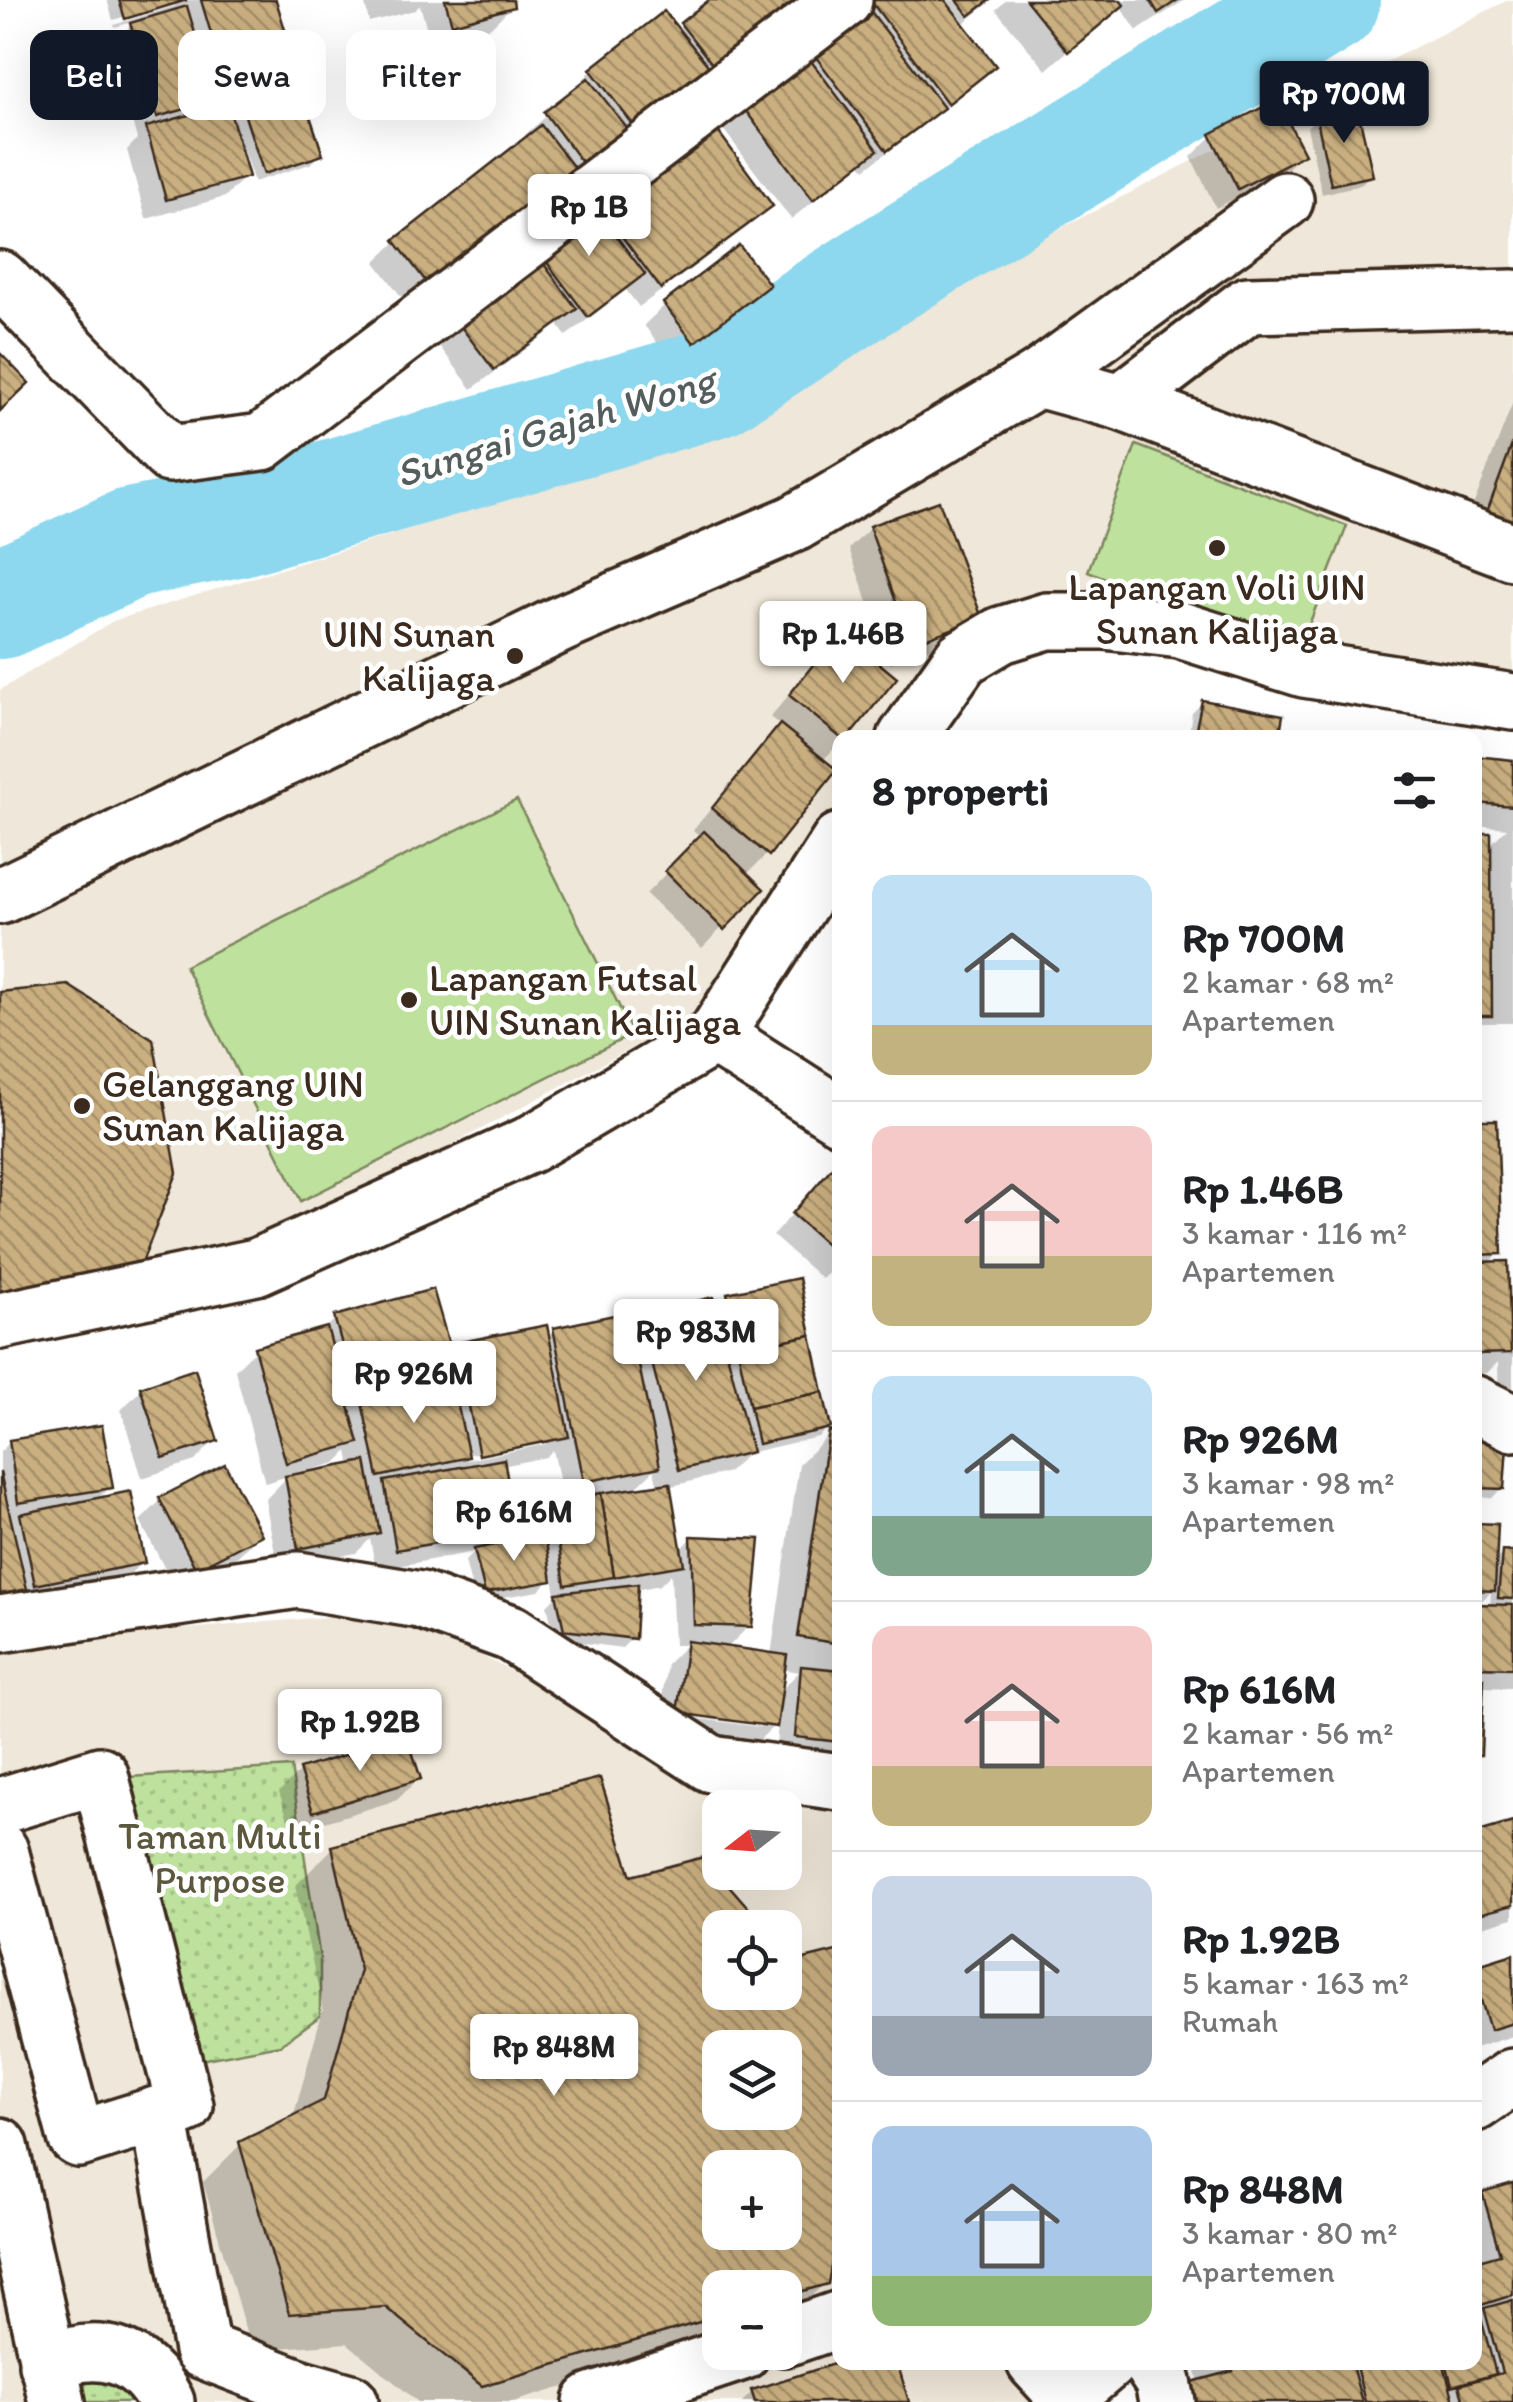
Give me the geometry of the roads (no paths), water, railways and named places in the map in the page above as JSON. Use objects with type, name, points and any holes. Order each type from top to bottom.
[{"type":"street","points":[[0,279],[170,454],[262,442],[844,0]]},
{"type":"street","points":[[0,896],[560,624],[794,523],[1038,379],[1284,200]]},
{"type":"street","points":[[1121,402],[1248,305],[1513,298]]},
{"type":"street","points":[[1038,379],[1121,402],[1513,552]]},
{"type":"street","points":[[912,730],[962,658],[1001,635],[1047,621],[1105,621],[1180,630],[1304,669],[1513,702]]},
{"type":"street","points":[[0,1321],[256,1267],[529,1145],[716,1036],[832,853]]},
{"type":"street","points":[[716,1036],[832,1111]]},
{"type":"street","points":[[1482,1408],[1513,1424]]},
{"type":"street","points":[[0,1624],[298,1580],[420,1600],[511,1633],[712,1764],[832,1781]]},
{"type":"street","points":[[0,1806],[100,1774],[185,2104],[159,2116],[76,2137],[0,1852]]},
{"type":"street","points":[[1482,2098],[1513,2078]]},
{"type":"street","points":[[159,2116],[202,2350]]},
{"type":"street","points":[[0,2146],[52,2383]]},
{"type":"street","points":[[802,2332],[832,2322]]},
{"type":"street","points":[[52,2383],[69,2354],[94,2351],[118,2356],[139,2368],[161,2394],[202,2350]]},
{"type":"street","points":[[202,2350],[300,2388],[350,2402]]},
{"type":"street","points":[[592,2402],[702,2365]]},
{"type":"street","points":[[1056,2381],[1086,2370]]},
{"type":"street","points":[[1155,2370],[1168,2402]]},
{"type":"waterway","name":"Sungai Gajah Wong","points":[[0,604],[131,543],[236,522],[713,383],[882,273],[1325,0]]},
{"type":"place","name":"Lapangan Voli UIN Sunan Kalijaga","points":[[1217,548]]},
{"type":"place","name":"UIN Sunan Kalijaga","points":[[515,656]]},
{"type":"place","name":"Lapangan Futsal UIN Sunan Kalijaga","points":[[409,1000]]},
{"type":"place","name":"Gelanggang UIN Sunan Kalijaga","points":[[82,1106]]},
{"type":"park label","name":"Taman Multi Purpose","points":[[220,1858]]}]
